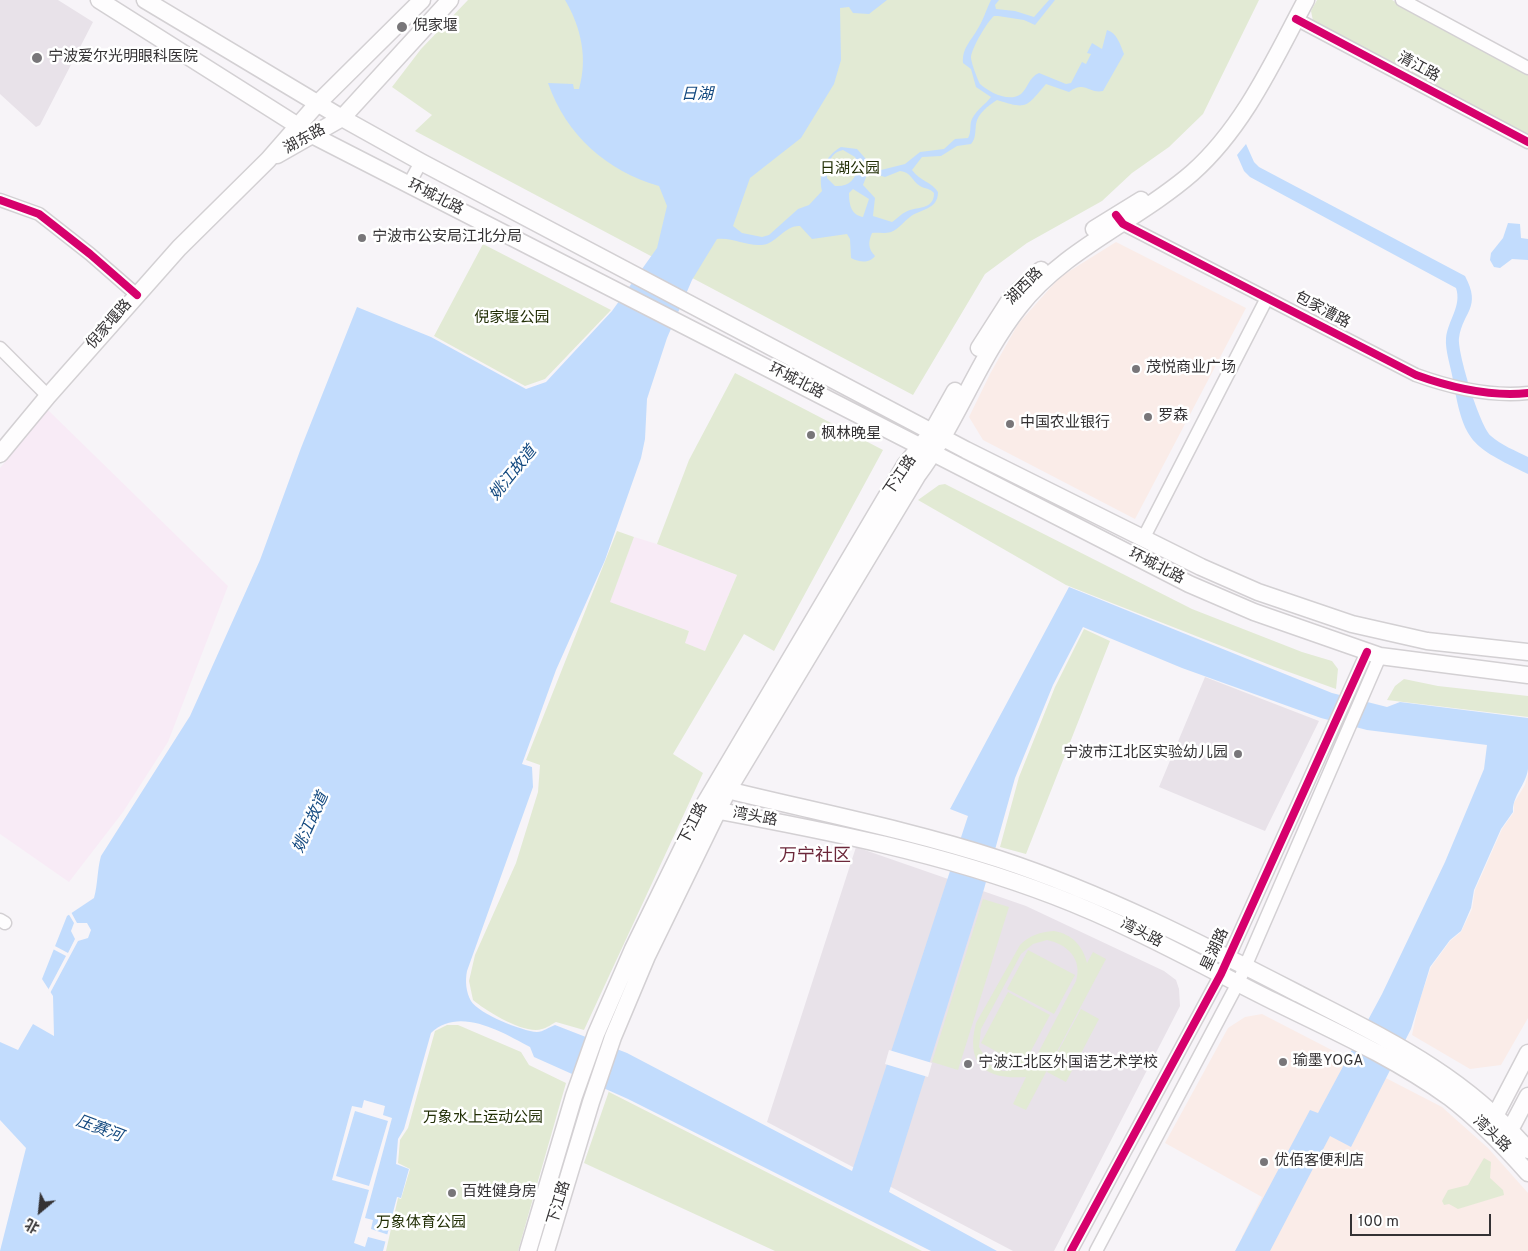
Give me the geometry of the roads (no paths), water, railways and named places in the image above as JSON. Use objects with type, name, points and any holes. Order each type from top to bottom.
[{"type":"main road","name":"环城北路","points":[[99,0],[314,136],[1189,584],[1254,612],[1374,654],[1528,675]]},
{"type":"main road","name":"环城北路","points":[[145,0],[317,104],[421,162],[937,434],[1143,539],[1258,592],[1352,624],[1427,641],[1528,652]]},
{"type":"main road","name":"湖东路","points":[[268,160],[317,104],[422,0]]},
{"type":"main road","name":"湖东路","points":[[268,160],[314,136],[342,118],[450,0]]},
{"type":"main road","name":"湖西路","points":[[937,434],[1019,307],[1048,278],[1120,219],[1166,192],[1192,173],[1219,144],[1241,116],[1306,0]]},
{"type":"main road","name":"倪家堰路","points":[[0,454],[48,396],[179,248],[268,160]]},
{"type":"main road","name":"下江路","points":[[528,1251],[574,1096],[596,1034],[633,949],[721,788],[906,465],[928,449],[937,434]]},
{"type":"main road","name":"湾头路","points":[[721,788],[854,818],[951,853],[992,874],[1054,896],[1121,924],[1352,1040],[1398,1065],[1490,1122]]},
{"type":"main road","name":"下江路","points":[[546,1251],[591,1102],[611,1044],[710,809]]},
{"type":"main road","name":"湾头路","points":[[710,809],[951,853],[999,859],[1099,895],[1229,956],[1405,1049],[1445,1074],[1490,1122],[1505,1135],[1528,1150]]},
{"type":"main road","points":[[1490,1122],[1528,1053]]},
{"type":"main road","points":[[1505,1135],[1528,1096]]},
{"type":"main road","name":"湾头路","points":[[1505,1135],[1528,1173]]},
{"type":"street","points":[[1402,0],[1528,68]]},
{"type":"street","name":"清江路","points":[[1296,19],[1528,142]]},
{"type":"street","points":[[409,184],[421,162]]},
{"type":"street","points":[[0,200],[39,214],[90,254],[137,295]]},
{"type":"street","name":"包家漕路","points":[[1120,219],[1416,376],[1450,387],[1510,395],[1528,393]]},
{"type":"street","points":[[1143,539],[1267,298]]},
{"type":"street","points":[[0,348],[48,396]]},
{"type":"street","points":[[1096,1251],[1238,983],[1374,654]]},
{"type":"street","name":"星湖路","points":[[1071,1251],[1220,974],[1374,654]]},
{"type":"water","points":[[565,0],[887,0],[869,14],[853,13],[849,7],[840,8],[841,60],[834,84],[801,138],[750,178],[733,226],[742,233],[762,237],[769,235],[798,209],[809,205],[822,191],[821,178],[824,166],[831,155],[841,147],[857,149],[873,167],[881,170],[905,164],[920,152],[944,149],[955,139],[968,138],[972,119],[976,112],[991,97],[976,87],[971,69],[963,63],[963,58],[965,49],[981,23],[991,0],[999,0],[995,5],[996,9],[1015,11],[1034,17],[1049,0],[1055,0],[1035,25],[1024,20],[998,16],[994,16],[987,24],[974,48],[971,58],[980,84],[999,95],[1011,97],[1021,94],[1033,77],[1039,73],[1066,84],[1071,83],[1082,62],[1086,64],[1091,54],[1087,53],[1092,43],[1102,49],[1107,30],[1116,36],[1124,54],[1103,91],[1079,87],[1069,92],[1046,84],[1026,104],[1015,105],[997,100],[979,116],[975,137],[971,144],[957,146],[941,156],[922,157],[912,170],[933,186],[938,192],[937,198],[932,206],[914,214],[894,231],[872,233],[869,245],[875,256],[873,259],[861,261],[851,258],[850,239],[847,234],[812,239],[800,226],[789,229],[771,242],[761,245],[717,239],[692,280],[667,338],[647,399],[645,439],[641,458],[605,560],[556,670],[522,764],[532,767],[533,787],[467,971],[466,986],[471,1001],[491,1016],[521,1029],[539,1032],[555,1025],[627,1053],[852,1171],[968,816],[950,809],[1069,587],[1332,693],[1387,707],[1400,702],[1528,718],[1527,775],[1513,806],[1513,812],[1501,829],[1474,890],[1471,908],[1461,931],[1450,940],[1430,967],[1411,1029],[1351,1147],[1330,1136],[1270,1251],[1235,1251],[1310,1110],[1318,1113],[1382,994],[1445,862],[1484,769],[1487,745],[1367,730],[1321,718],[1182,668],[1083,627],[1053,685],[1015,778],[984,889],[889,1192],[997,1251],[931,1251],[628,1099],[534,1057],[530,1047],[507,1035],[481,1024],[454,1022],[442,1025],[431,1033],[404,1129],[398,1139],[396,1164],[409,1169],[401,1198],[397,1197],[383,1251],[0,1251],[26,1148],[0,1120],[0,1042],[18,1050],[33,1024],[54,1036],[53,996],[42,979],[67,916],[94,898],[101,856],[190,716],[260,560],[301,448],[357,307],[431,337],[526,389],[546,382],[612,311],[657,248],[667,206],[659,186],[622,171],[606,161],[591,148],[566,119],[548,83],[573,84],[574,89],[579,89],[582,77],[583,54],[579,32]],"holes":[[[843,150],[855,157],[859,166],[851,182],[835,186],[827,178],[829,164],[832,157]],[[900,171],[907,173],[917,184],[934,193],[932,202],[926,206],[907,211],[892,222],[873,216],[875,198],[863,185],[868,172],[885,177]],[[853,189],[869,199],[863,217],[856,214],[851,208],[849,193]]]},
{"type":"water","points":[[1246,144],[1254,162],[1259,167],[1465,276],[1470,287],[1472,303],[1461,329],[1459,346],[1470,389],[1486,430],[1504,445],[1528,457],[1528,474],[1482,449],[1473,440],[1461,417],[1446,343],[1447,331],[1456,307],[1456,288],[1250,177],[1244,171],[1237,155]]},
{"type":"water","points":[[1508,223],[1520,224],[1521,238],[1528,239],[1528,260],[1512,259],[1500,268],[1494,267],[1490,260],[1491,253],[1503,238]]},
{"type":"place","name":"倪家堰","points":[[402,27]]},
{"type":"place","name":"宁波爱尔光明眼科医院","points":[[37,58]]},
{"type":"place","name":"宁波市公安局江北分局","points":[[362,238]]},
{"type":"place","name":"茂悦商业广场","points":[[1136,369]]},
{"type":"place","name":"罗森","points":[[1148,417]]},
{"type":"place","name":"中国农业银行","points":[[1010,424]]},
{"type":"place","name":"枫林晚星","points":[[811,435]]},
{"type":"place","name":"宁波市江北区实验幼儿园","points":[[1238,754]]},
{"type":"place","name":"瑜墨YOGA","points":[[1283,1062]]},
{"type":"place","name":"宁波江北区外国语艺术学校","points":[[968,1064]]},
{"type":"place","name":"优佰客便利店","points":[[1264,1162]]},
{"type":"place","name":"百姓健身房","points":[[452,1193]]},
{"type":"district","name":"万宁社区","points":[[815,857]]},
{"type":"water label","name":"日湖","points":[[697,96]]},
{"type":"water label","name":"姚江故道","points":[[514,474]]},
{"type":"water label","name":"姚江故道","points":[[312,823]]},
{"type":"water label","name":"压赛河","points":[[99,1130]]},
{"type":"park label","name":"日湖公园","points":[[850,170]]},
{"type":"park label","name":"倪家堰公园","points":[[512,319]]},
{"type":"park label","name":"万象水上运动公园","points":[[483,1119]]},
{"type":"park label","name":"万象体育公园","points":[[421,1224]]}]
